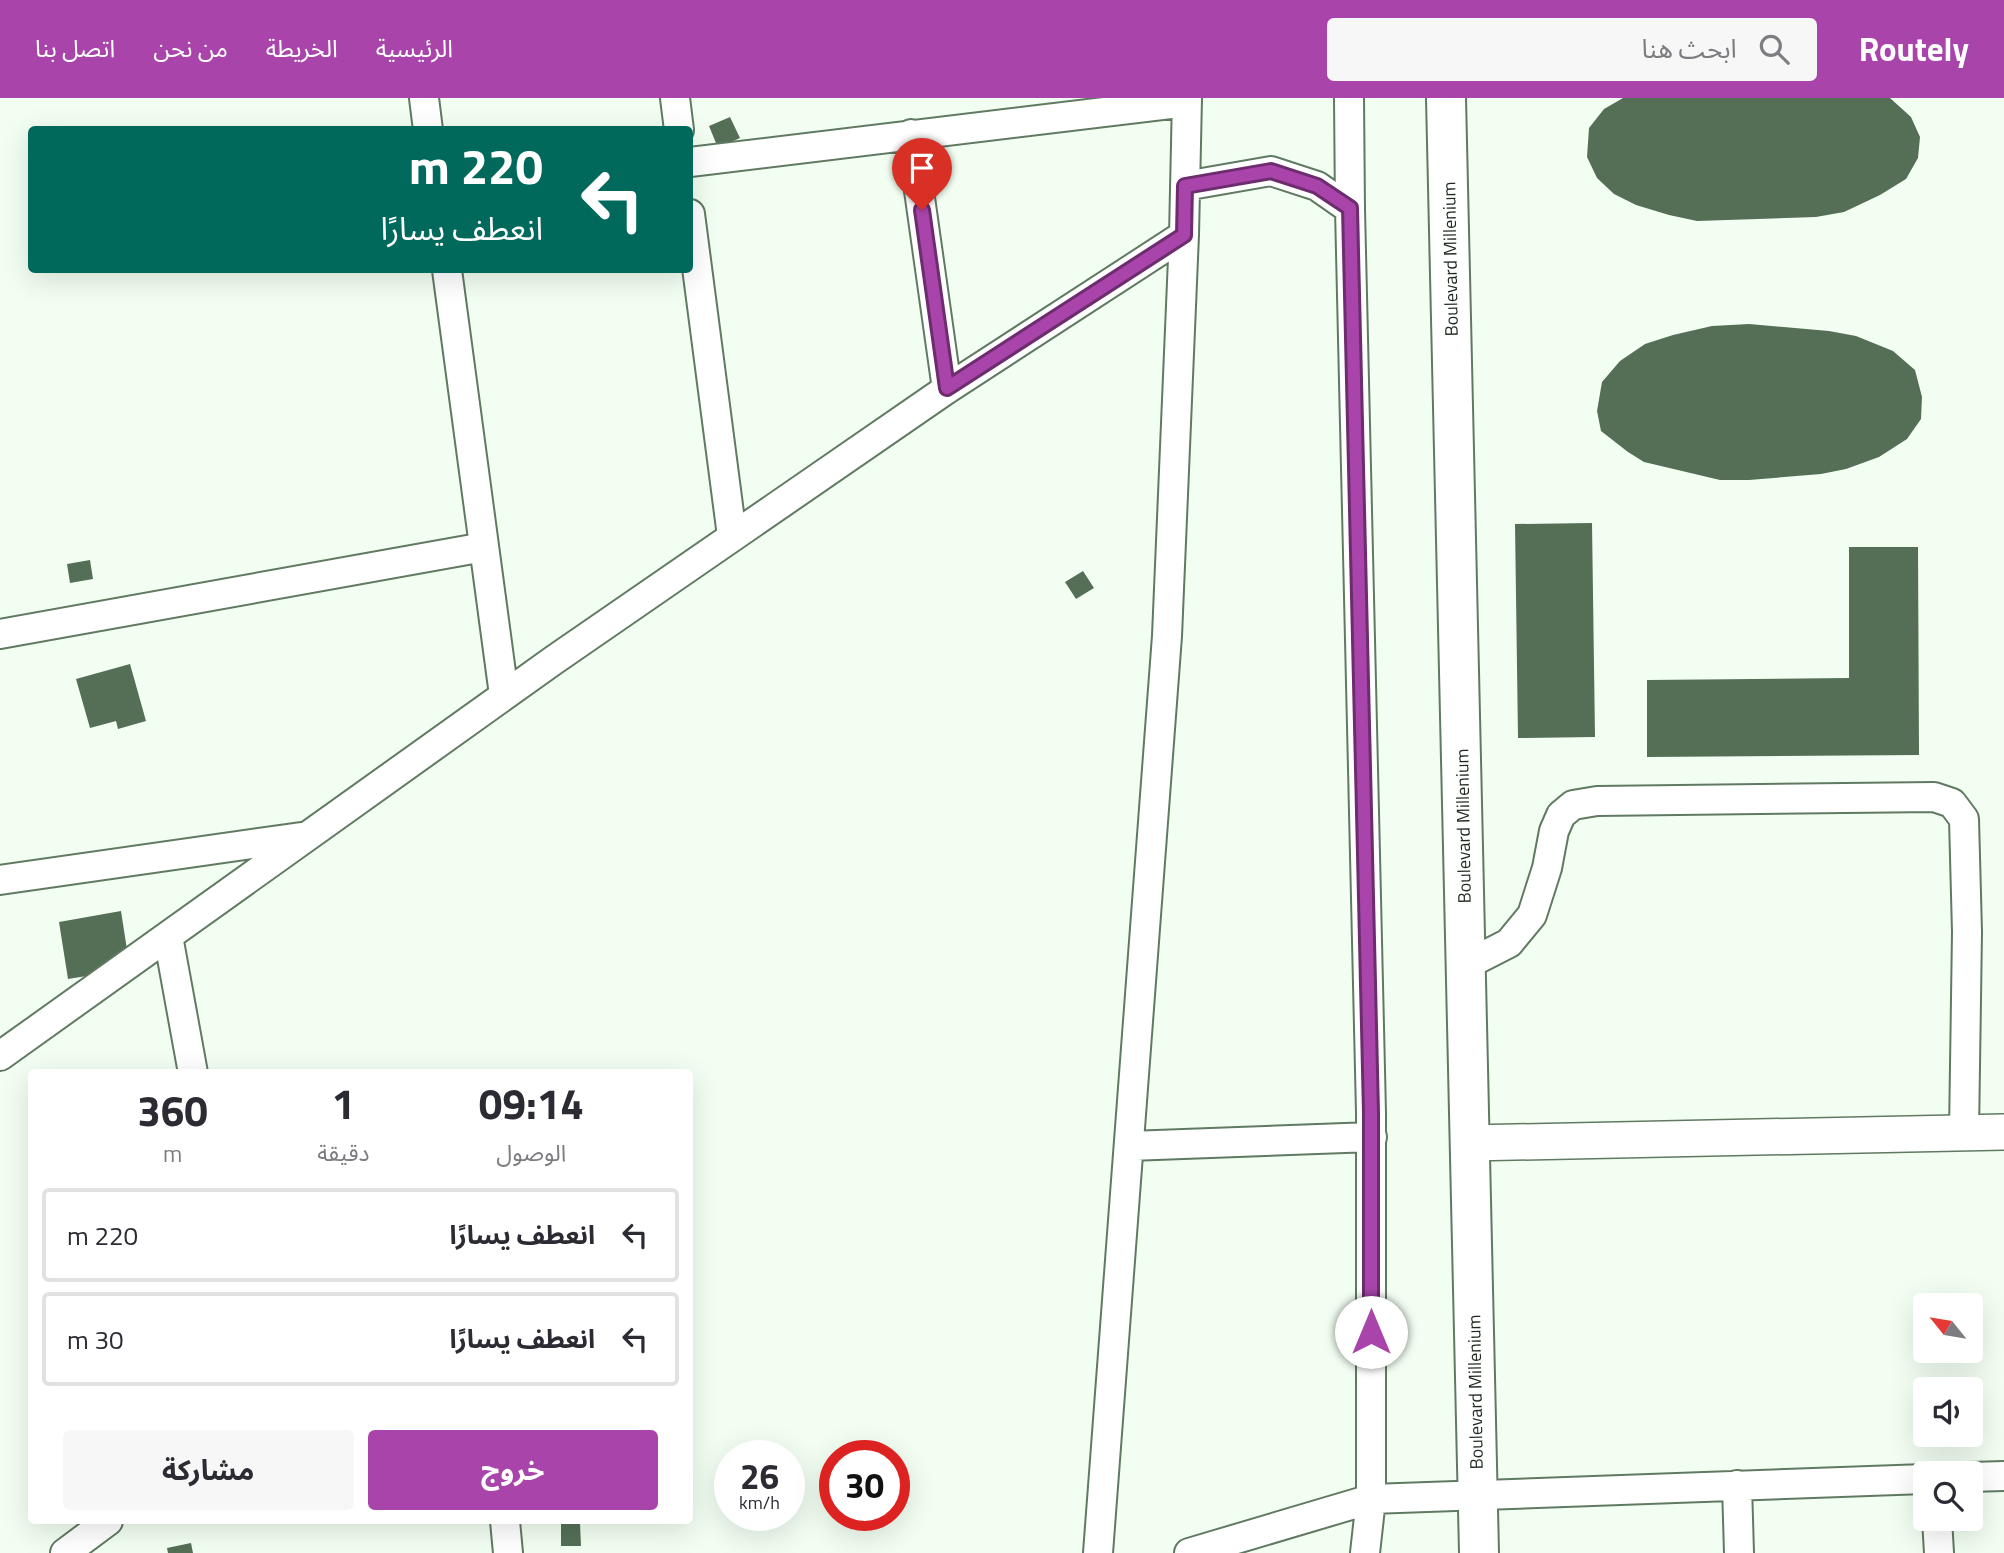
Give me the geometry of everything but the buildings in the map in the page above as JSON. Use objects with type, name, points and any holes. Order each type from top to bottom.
[{"type":"main road","name":"Boulevard Millenium","points":[[1446,98],[1479,1553]]},
{"type":"street","points":[[424,98],[428,126]]},
{"type":"street","points":[[675,98],[678,126]]},
{"type":"street","points":[[1349,98],[1371,1137],[1371,1499],[1366,1553]]},
{"type":"street","points":[[693,162],[1187,100],[1167,636],[1098,1553]]},
{"type":"street","points":[[911,134],[947,388]]},
{"type":"street","points":[[1185,186],[1271,171],[1317,186],[1350,208]]},
{"type":"street","points":[[0,1056],[504,695],[732,536],[947,388],[1184,235]]},
{"type":"street","points":[[693,237],[732,536]]},
{"type":"street","points":[[447,273],[504,695]]},
{"type":"street","points":[[0,634],[484,547]]},
{"type":"street","points":[[1466,965],[1509,943],[1532,915],[1547,868],[1554,831],[1561,816],[1573,805],[1597,801],[1906,797],[1934,797],[1952,803],[1964,820],[1967,932],[1964,1133]]},
{"type":"street","points":[[0,880],[307,836]]},
{"type":"street","points":[[168,936],[192,1069]]},
{"type":"street","points":[[1470,1143],[2004,1132]]},
{"type":"street","points":[[1129,1146],[1371,1137]]},
{"type":"street","points":[[1983,1477],[2004,1476]]},
{"type":"street","points":[[1189,1553],[1371,1499],[1913,1479]]},
{"type":"street","points":[[1737,1485],[1739,1553]]},
{"type":"street","points":[[65,1553],[104,1524]]},
{"type":"street","points":[[505,1524],[508,1553]]},
{"type":"street","points":[[1937,1531],[1938,1553]]},
{"type":"route","points":[[922,210],[947,388],[1184,235],[1185,186],[1271,171],[1317,186],[1350,208],[1371,1113],[1371,1332]]}]
